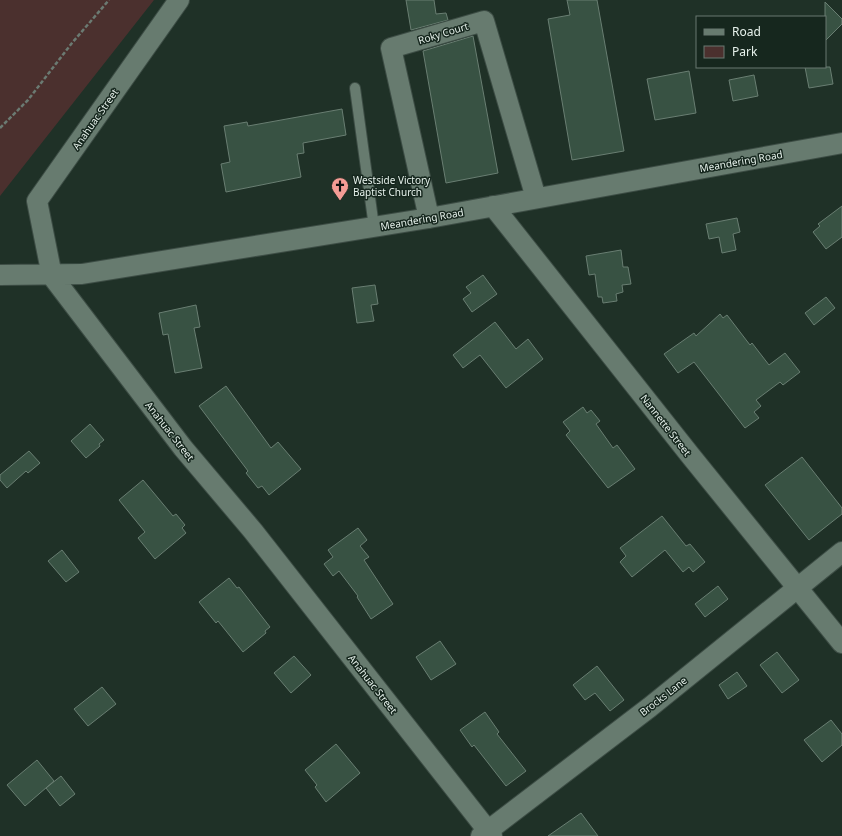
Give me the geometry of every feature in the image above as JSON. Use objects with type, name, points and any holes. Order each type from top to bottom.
[{"type":"street","name":"Anahuac Street","points":[[179,0],[37,201],[52,276],[183,448],[254,531],[487,834]]},
{"type":"street","name":"Roky Court","points":[[429,218],[392,48],[484,21],[536,198]]},
{"type":"street","name":"Meandering Road","points":[[0,275],[52,276],[82,274],[429,218],[842,143]]},
{"type":"street","name":"Nannette Street","points":[[493,206],[690,455],[842,642]]},
{"type":"street","name":"Brocks Lane","points":[[487,834],[650,707],[842,552]]},
{"type":"lane","points":[[356,88],[374,227]]},
{"type":"path","points":[[0,128],[28,100],[72,43],[109,0]]},
{"type":"green space","points":[[0,0],[154,0],[0,196]]},
{"type":"building","points":[[406,0],[434,0],[436,14],[446,13],[448,20],[411,30]]},
{"type":"building","points":[[567,0],[597,0],[624,151],[572,160],[548,19],[570,15]]},
{"type":"building","points":[[825,2],[842,19],[842,24],[826,40],[826,16]]},
{"type":"building","points":[[473,36],[498,173],[446,183],[423,51]]},
{"type":"building","points":[[830,67],[833,84],[809,88],[805,68]]},
{"type":"building","points":[[689,71],[696,113],[655,120],[647,79]]},
{"type":"building","points":[[754,75],[758,96],[733,101],[729,80]]},
{"type":"building","points":[[342,109],[346,135],[303,143],[304,153],[297,154],[301,177],[226,192],[221,164],[230,162],[224,126],[247,122],[248,126]]},
{"type":"building","points":[[842,206],[842,237],[826,249],[813,232],[820,226],[818,224]]},
{"type":"building","points":[[737,218],[740,232],[733,234],[736,250],[722,253],[719,237],[709,239],[706,224]]},
{"type":"building","points":[[621,250],[623,267],[628,267],[631,284],[622,285],[623,292],[616,294],[617,301],[603,303],[602,297],[598,297],[595,274],[589,275],[586,256]]},
{"type":"building","points":[[483,275],[497,294],[472,312],[463,299],[471,293],[466,287]]},
{"type":"building","points":[[375,285],[378,304],[371,305],[374,321],[357,323],[352,288]]},
{"type":"building","points":[[826,297],[835,308],[814,325],[805,313]]},
{"type":"building","points":[[196,305],[200,327],[194,328],[202,368],[175,373],[168,334],[163,335],[159,313]]},
{"type":"building","points":[[720,314],[723,318],[727,315],[750,345],[752,343],[769,365],[785,353],[800,372],[783,385],[780,382],[756,400],[761,406],[754,412],[759,418],[745,428],[694,362],[678,373],[664,354],[694,333],[696,336]]},
{"type":"building","points":[[495,322],[516,349],[528,339],[543,359],[506,388],[480,355],[463,368],[453,355]]},
{"type":"building","points":[[226,386],[271,448],[278,442],[301,469],[269,495],[262,486],[258,488],[246,473],[248,471],[199,406]]},
{"type":"building","points":[[583,407],[587,413],[591,410],[600,421],[596,424],[613,448],[617,445],[635,469],[608,488],[566,435],[570,431],[563,422]]},
{"type":"building","points":[[90,424],[104,440],[99,444],[100,446],[86,458],[71,441]]},
{"type":"building","points":[[29,451],[40,463],[28,473],[26,471],[7,488],[0,480],[0,475]]},
{"type":"building","points":[[802,457],[842,508],[842,514],[809,540],[765,485]]},
{"type":"building","points":[[143,480],[173,516],[176,514],[185,525],[182,528],[186,533],[155,559],[138,538],[145,532],[119,500]]},
{"type":"building","points":[[662,516],[686,546],[690,544],[705,562],[693,572],[689,567],[683,572],[665,550],[632,577],[620,562],[626,556],[620,548]]},
{"type":"building","points":[[358,528],[367,540],[360,546],[369,557],[364,560],[393,604],[371,619],[357,597],[358,596],[339,571],[333,576],[324,564],[333,557],[328,550]]},
{"type":"building","points":[[62,550],[79,572],[66,582],[48,561]]},
{"type":"building","points":[[229,578],[237,588],[239,587],[270,627],[265,631],[266,633],[243,652],[218,621],[216,623],[199,602]]},
{"type":"building","points":[[718,586],[728,599],[705,617],[695,604]]},
{"type":"building","points":[[440,641],[456,664],[431,680],[416,657]]},
{"type":"building","points":[[777,652],[799,680],[782,693],[760,665]]},
{"type":"building","points":[[294,656],[311,675],[291,693],[274,673]]},
{"type":"building","points":[[597,666],[624,700],[610,711],[595,693],[585,700],[573,685]]},
{"type":"building","points":[[737,672],[747,686],[728,699],[719,685]]},
{"type":"building","points":[[102,687],[116,704],[88,726],[74,709]]},
{"type":"building","points":[[485,712],[499,732],[497,734],[526,771],[506,786],[474,745],[472,747],[460,730]]},
{"type":"building","points":[[831,720],[842,734],[842,745],[822,762],[804,740]]},
{"type":"building","points":[[336,744],[360,773],[326,802],[315,787],[317,785],[305,770]]},
{"type":"building","points":[[37,760],[54,781],[25,806],[7,785]]},
{"type":"building","points":[[61,776],[75,794],[60,806],[46,788]]},
{"type":"building","points":[[581,813],[598,836],[548,836]]},
{"type":"place","name":"Westside Victory Baptist Church","points":[[340,201]]}]
